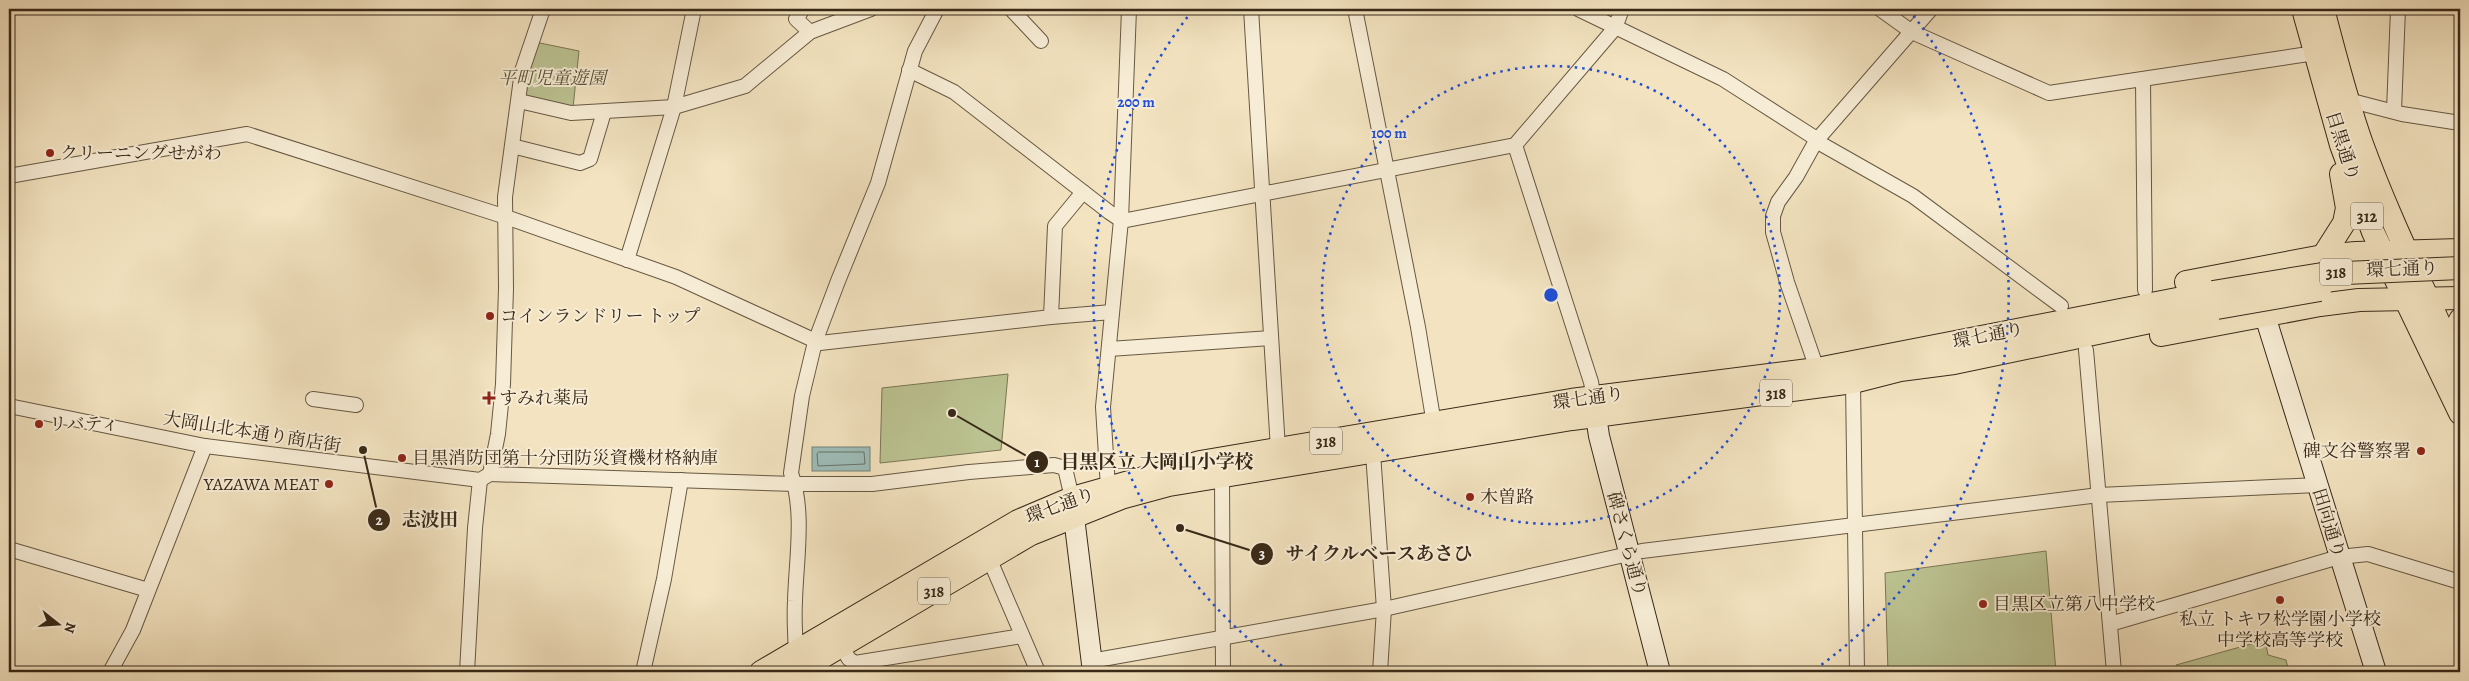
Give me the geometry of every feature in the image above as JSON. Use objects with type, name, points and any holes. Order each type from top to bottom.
[{"type":"main road","name":"目黒通り","points":[[2303,9],[2340,145],[2382,252],[2460,413]]},
{"type":"main road","name":"目黒通り","points":[[2324,9],[2362,145],[2406,251],[2460,370]]},
{"type":"main road","points":[[2323,256],[2344,223],[2347,208],[2340,166],[2340,145]]},
{"type":"main road","points":[[1936,346],[2061,306],[2323,256],[2460,250]]},
{"type":"main road","name":"環七通り","points":[[761,672],[841,646],[1108,488],[1200,462],[1434,424],[1595,406],[1853,382],[1900,370],[1954,363],[2322,274],[2371,270],[2460,268]]},
{"type":"main road","name":"環七通り","points":[[796,662],[1018,521],[1170,485],[1373,453],[1595,406],[1817,369],[1936,346],[2215,300],[2327,288],[2460,282]]},
{"type":"main road","points":[[1954,363],[2086,350],[2320,305],[2405,299],[2460,298]]},
{"type":"main road","points":[[2451,349],[2455,330],[2460,320]]},
{"type":"street","points":[[467,672],[475,528],[485,477],[498,434],[503,384],[506,288],[503,216],[522,71],[544,9]]},
{"type":"street","points":[[627,260],[674,107],[694,9]]},
{"type":"street","points":[[803,9],[796,19],[810,32]]},
{"type":"street","points":[[519,101],[571,112],[604,112],[674,107],[745,86],[810,32],[871,9]]},
{"type":"street","points":[[796,662],[795,601],[798,543],[795,484],[791,473],[802,396],[815,342],[838,280],[878,184],[915,51],[937,9]]},
{"type":"street","points":[[1011,9],[1041,41]]},
{"type":"street","points":[[1108,488],[1103,407],[1121,220],[1129,9]]},
{"type":"street","points":[[1251,9],[1264,194],[1278,449]]},
{"type":"street","points":[[1354,9],[1418,327],[1434,424]]},
{"type":"street","points":[[1578,9],[1722,79],[1812,136],[1816,141],[1913,196],[2061,306]]},
{"type":"street","points":[[909,70],[954,92],[1121,220],[1515,145],[1615,28],[1622,9]]},
{"type":"street","points":[[1880,9],[1912,32],[2049,93],[2315,53]]},
{"type":"street","points":[[1817,369],[1772,232],[1773,216],[1778,202],[1796,178],[1816,141],[1931,9]]},
{"type":"street","points":[[2394,110],[2398,9]]},
{"type":"street","points":[[2142,80],[2145,290]]},
{"type":"street","points":[[2348,100],[2460,123]]},
{"type":"street","points":[[512,146],[580,163],[590,159],[604,112]]},
{"type":"street","points":[[9,176],[247,134],[503,216],[676,277],[815,342],[1112,312]]},
{"type":"street","points":[[1515,145],[1588,372],[1595,406]]},
{"type":"street","points":[[1051,317],[1054,226],[1084,192]]},
{"type":"street","name":"田向通り","points":[[2265,316],[2376,672]]},
{"type":"street","points":[[1109,349],[1271,338]]},
{"type":"street","points":[[2086,350],[2114,672]]},
{"type":"street","points":[[1853,382],[1857,672]]},
{"type":"street","points":[[313,399],[356,405]]},
{"type":"street","name":"大岡山北本通り商店街","points":[[9,406],[205,446],[485,477],[872,484],[969,472],[1054,465],[1065,468],[1073,508]]},
{"type":"street","name":"碑さくら通り","points":[[1595,406],[1598,436],[1660,672]]},
{"type":"street","points":[[110,672],[133,630],[205,446]]},
{"type":"street","points":[[1373,453],[1384,609],[1380,672]]},
{"type":"street","points":[[1222,476],[1223,672]]},
{"type":"street","points":[[642,672],[664,579],[682,480]]},
{"type":"street","points":[[1073,508],[1092,667],[1223,639],[1384,609],[1630,554],[1856,524],[2099,495],[2317,485]]},
{"type":"street","points":[[9,549],[148,590]]},
{"type":"street","points":[[2110,624],[2339,557],[2368,554],[2460,582]]},
{"type":"street","points":[[988,558],[1038,672]]},
{"type":"street","points":[[841,646],[848,658],[855,663],[1022,636]]},
{"type":"green space","name":"平町児童遊園","points":[[535,42],[579,51],[573,108],[526,96],[530,60]]},
{"type":"green space","points":[[1008,374],[1001,450],[880,463],[882,388]]},
{"type":"green space","points":[[2046,551],[2056,672],[1888,672],[1885,573]]},
{"type":"green space","points":[[2265,640],[2268,655],[2286,660],[2289,672],[2177,672],[2176,665]]},
{"type":"water","points":[[812,447],[870,447],[870,471],[812,471]]},
{"type":"place","name":"クリーニングせがわ","points":[[50,153]]},
{"type":"place","name":"コインランドリー トップ","points":[[490,316]]},
{"type":"place","name":"すみれ薬局","points":[[489,398]]},
{"type":"place","name":"目黒区立 大岡山小学校","points":[[952,413]]},
{"type":"place","name":"リバティ","points":[[39,424]]},
{"type":"place","name":"志波田","points":[[363,450]]},
{"type":"place","name":"碑文谷警察署","points":[[2421,451]]},
{"type":"place","name":"目黒消防団第十分団防災資機材格納庫","points":[[402,458]]},
{"type":"place","name":"YAZAWA MEAT","points":[[329,484]]},
{"type":"place","name":"木曽路","points":[[1470,497]]},
{"type":"place","name":"サイクルベースあさひ","points":[[1180,528]]},
{"type":"place","name":"私立 トキワ松学園小学校 中学校高等学校","points":[[2280,600]]},
{"type":"place","name":"目黒区立第八中学校","points":[[1983,604]]}]
